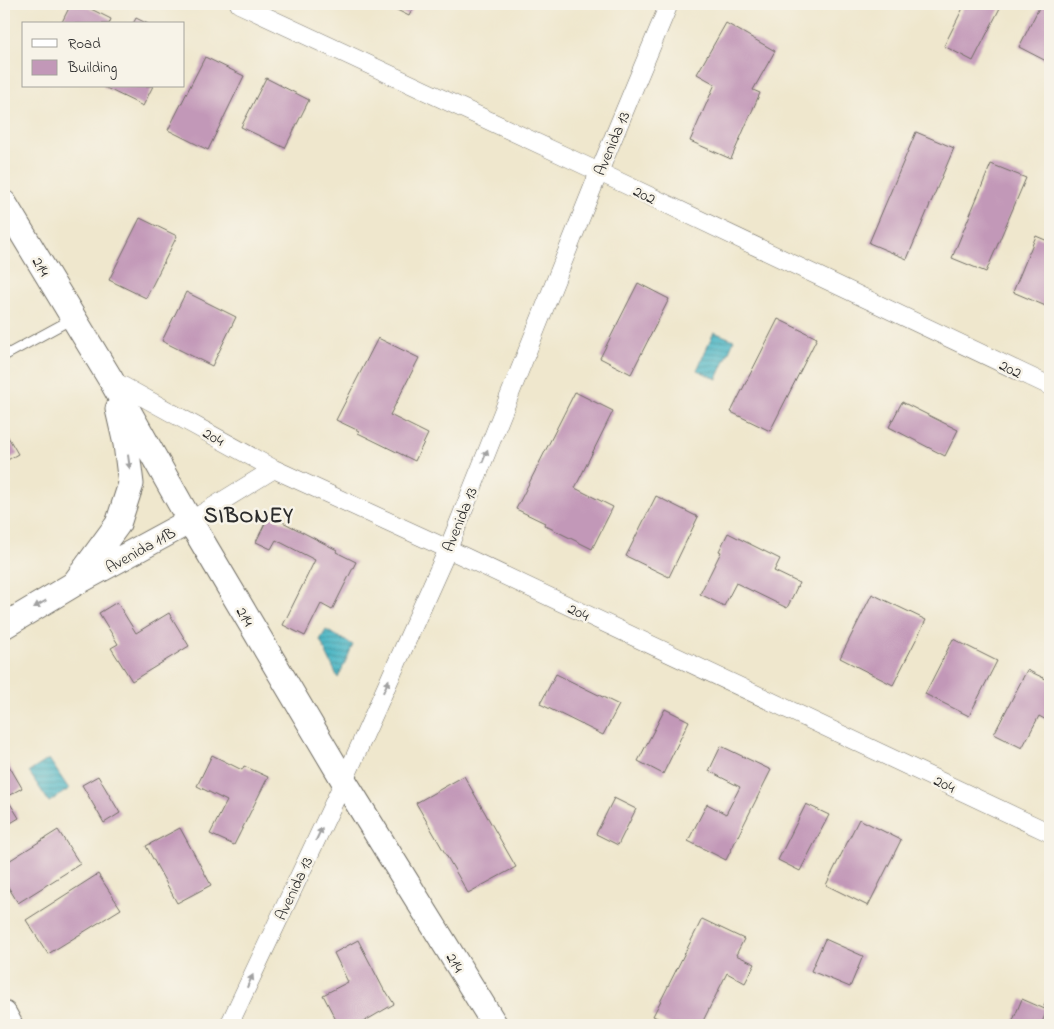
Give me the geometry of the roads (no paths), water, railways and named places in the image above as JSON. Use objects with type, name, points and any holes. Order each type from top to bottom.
[{"type":"street","name":"202","points":[[239,4],[1050,386]]},
{"type":"street","name":"Avenida 13","points":[[229,1025],[344,781],[448,549],[599,172],[669,4]]},
{"type":"street","name":"214","points":[[4,203],[112,380],[190,522],[344,781],[495,1024]]},
{"type":"street","name":"204","points":[[112,380],[274,469],[1050,833]]},
{"type":"street","points":[[74,584],[118,524],[132,484],[126,444],[112,380]]},
{"type":"street","name":"Avenida 11B","points":[[4,626],[74,584],[190,522],[274,469]]},
{"type":"street","points":[[4,1014],[10,1025]]},
{"type":"lane","points":[[4,356],[74,318]]},
{"type":"water","points":[[714,332],[734,340],[717,379],[697,370]]},
{"type":"water","points":[[326,630],[353,645],[338,678],[320,640]]},
{"type":"water","points":[[49,759],[69,789],[49,802],[29,772]]},
{"type":"district","name":"SIBONEY","points":[[249,515]]}]
